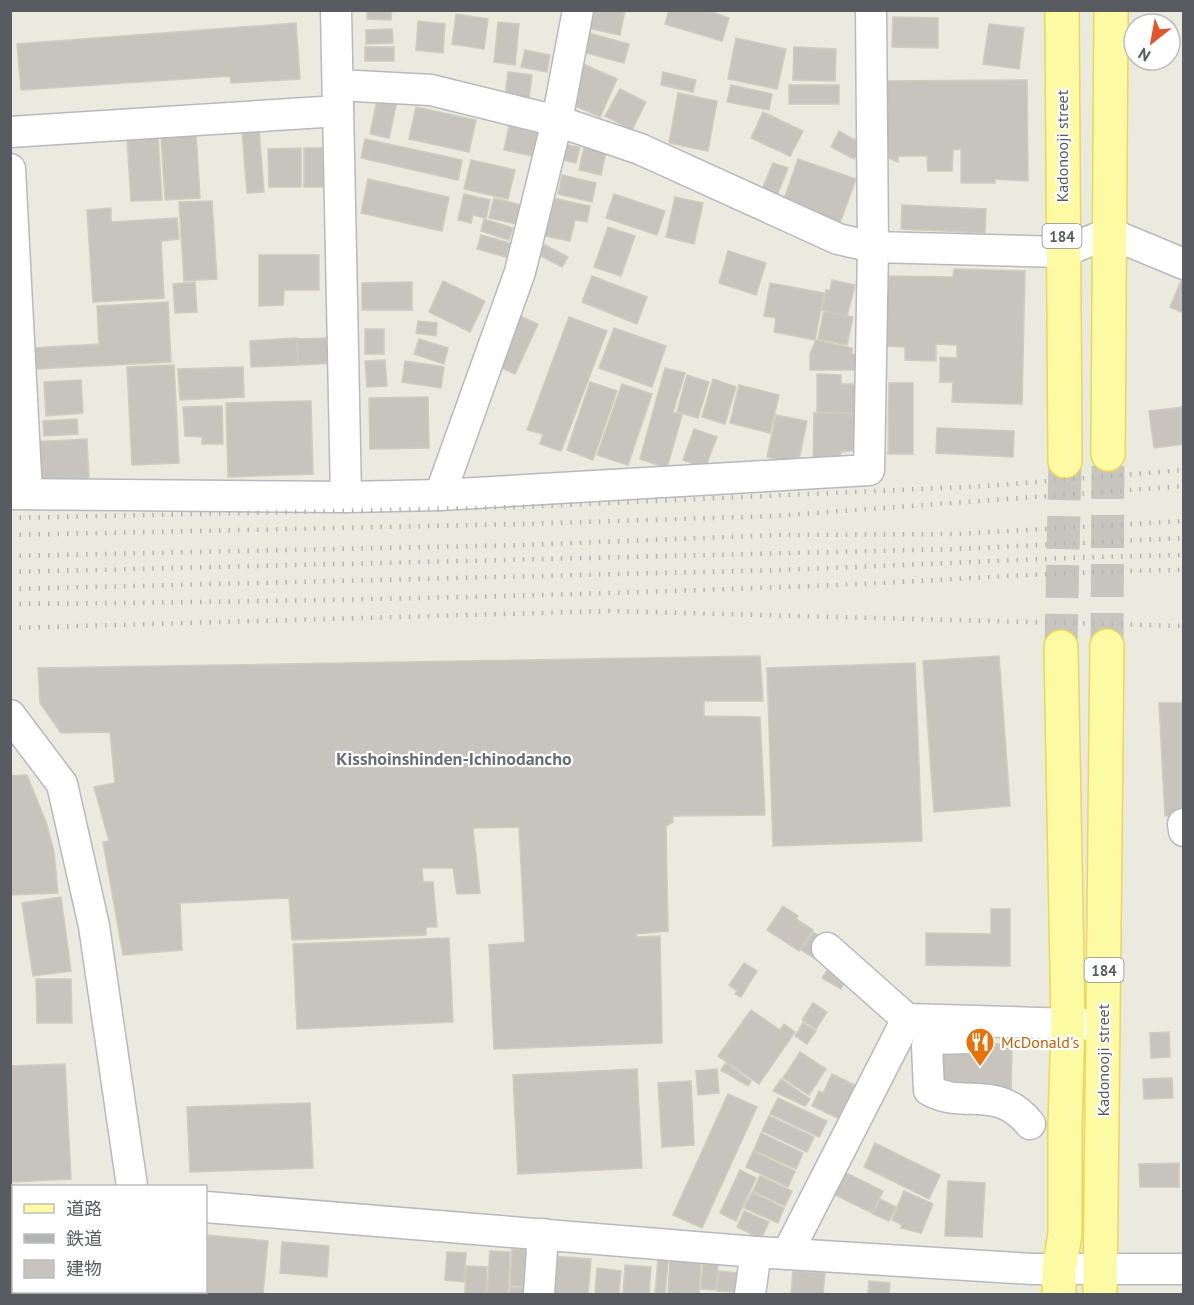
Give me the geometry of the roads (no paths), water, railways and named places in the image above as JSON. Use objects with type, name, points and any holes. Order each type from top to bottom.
[{"type":"main road","name":"Kadonooji street","points":[[1062,10],[1065,461]]},
{"type":"main road","points":[[1108,454],[1111,10]]},
{"type":"main road","name":"Kadonooji street","points":[[1101,1282],[1107,646]]},
{"type":"main road","name":"184","points":[[1059,1282],[1065,1234],[1068,1032],[1061,647]]},
{"type":"street","points":[[336,10],[346,497]]},
{"type":"street","points":[[440,495],[520,272],[556,121],[578,10]]},
{"type":"street","points":[[10,168],[19,494],[346,497],[440,495],[869,470],[873,247],[872,10]]},
{"type":"street","points":[[10,132],[431,90],[556,121],[640,149],[838,239],[873,247],[1063,252],[1109,233],[1184,264]]},
{"type":"street","points":[[10,715],[62,784],[94,926],[132,1185]]},
{"type":"street","points":[[1183,824],[1184,831]]},
{"type":"street","points":[[827,948],[911,1019],[1068,1032]]},
{"type":"street","points":[[911,1019],[913,1087],[921,1100],[930,1106],[949,1110],[993,1112],[1008,1119],[1030,1124],[1065,1124]]},
{"type":"street","points":[[787,1254],[911,1019]]},
{"type":"street","points":[[1030,1124],[1022,1114],[1003,1104],[988,1099],[940,1097],[929,1090],[927,1046],[930,1039],[1030,1038],[1104,1025]]},
{"type":"street","points":[[207,1207],[787,1254],[1059,1282],[1101,1282],[1184,1269]]},
{"type":"street","points":[[539,1294],[543,1234]]},
{"type":"street","points":[[750,1294],[756,1252]]},
{"type":"tunnel","points":[[1107,646],[1108,454]]},
{"type":"tunnel","points":[[1061,647],[1065,461]]},
{"type":"railway","points":[[10,518],[521,507],[986,486],[1184,470]]},
{"type":"railway","points":[[10,535],[774,516],[1184,486]]},
{"type":"railway","points":[[10,556],[522,545],[780,535],[956,534],[1184,521]]},
{"type":"railway","points":[[10,572],[957,549],[1184,538]]},
{"type":"railway","points":[[10,589],[783,570],[1184,555]]},
{"type":"railway","points":[[10,604],[590,594],[1184,570]]},
{"type":"railway","points":[[10,628],[609,611],[1184,626]]},
{"type":"place","name":"McDonald's","points":[[980,1068]]},
{"type":"district","name":"Kisshoinshinden-Ichinodancho","points":[[454,758]]}]
